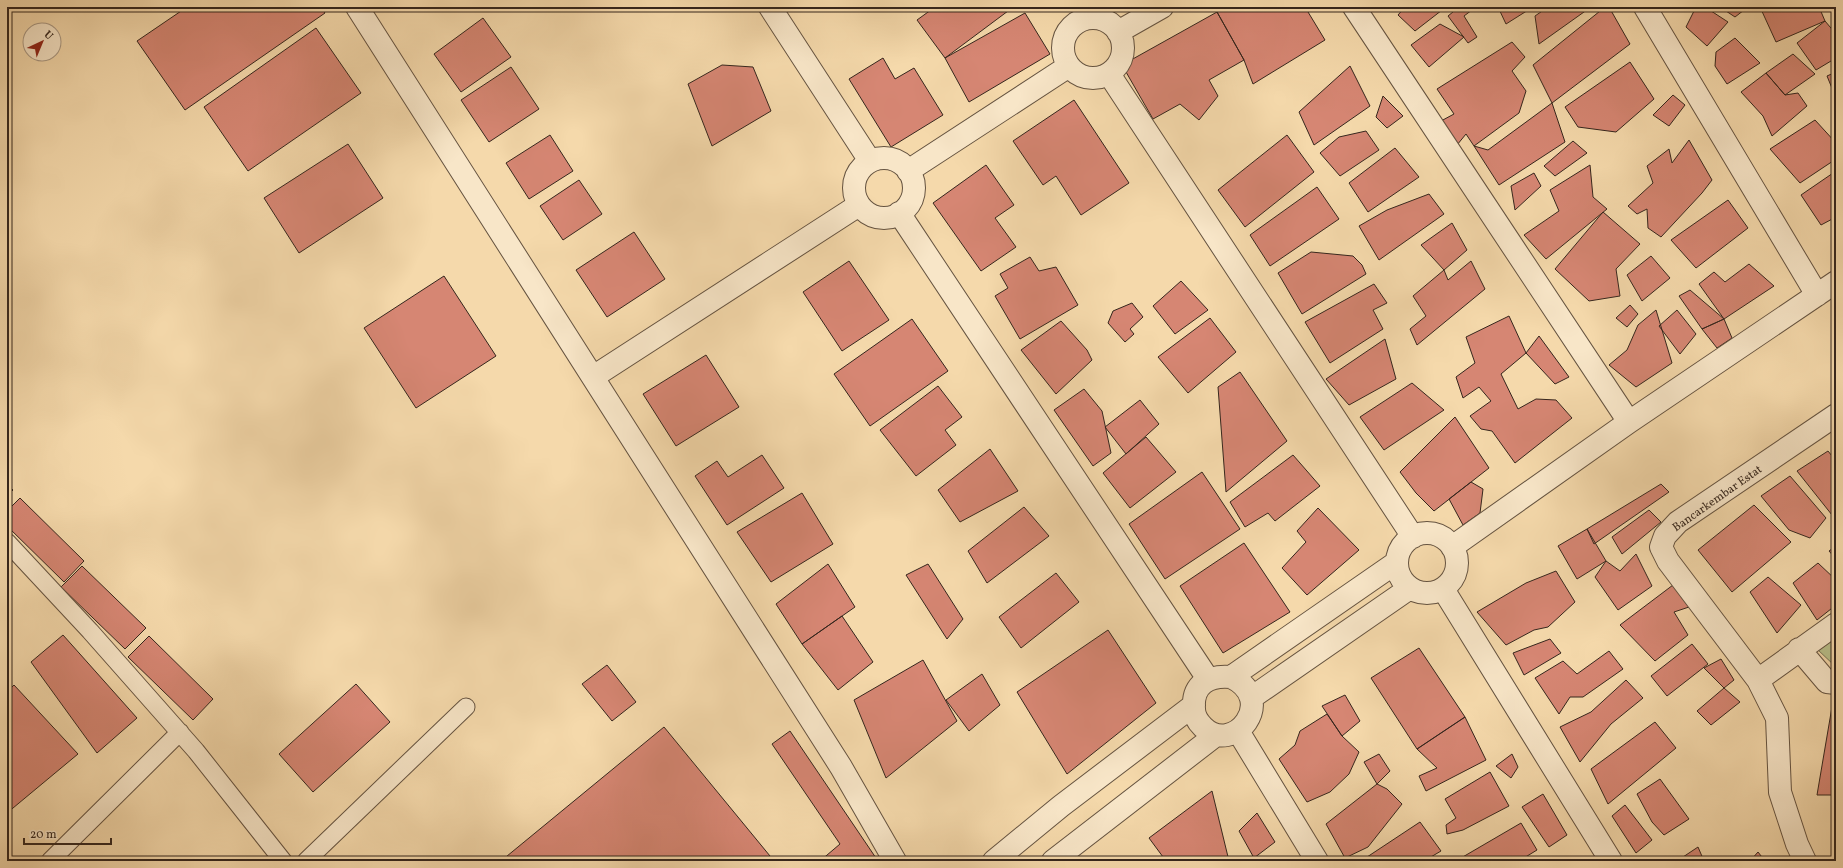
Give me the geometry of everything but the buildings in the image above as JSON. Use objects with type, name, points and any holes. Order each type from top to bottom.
[{"type":"street","points":[[357,7],[841,767],[895,861]]},
{"type":"street","points":[[770,7],[870,161]]},
{"type":"street","points":[[1118,32],[1162,7]]},
{"type":"street","points":[[1354,7],[1629,422]]},
{"type":"street","points":[[1645,7],[1817,295]]},
{"type":"street","points":[[1074,14],[1089,19],[1101,20],[1110,24],[1118,32],[1122,41],[1123,52],[1116,67],[1108,74],[1099,78],[1086,77],[1076,73],[1069,66],[1064,56],[1063,47],[1071,28],[1074,14]]},
{"type":"street","points":[[908,171],[1069,66]]},
{"type":"street","points":[[1108,74],[1413,537]]},
{"type":"street","points":[[880,158],[891,159],[901,163],[908,171],[913,180],[914,190],[912,199],[907,207],[899,213],[888,217],[878,217],[867,213],[859,205],[855,196],[854,186],[856,176],[862,167],[870,161],[880,158]]},
{"type":"street","points":[[593,377],[859,205]]},
{"type":"street","points":[[899,213],[1208,679]]},
{"type":"street","points":[[1452,547],[1629,422],[1836,282]]},
{"type":"street","name":"Bancarkembar Estat","points":[[1805,861],[1796,844],[1780,792],[1777,718],[1758,680],[1668,561],[1661,547],[1665,536],[1678,522],[1836,415]]},
{"type":"street","points":[[1423,534],[1435,534],[1443,538],[1452,547],[1456,556],[1457,566],[1450,582],[1443,589],[1432,592],[1420,592],[1410,588],[1403,580],[1397,562],[1405,543],[1413,537],[1423,534]]},
{"type":"street","points":[[1231,676],[1397,562]]},
{"type":"street","points":[[1252,698],[1410,588]]},
{"type":"street","points":[[1443,589],[1611,861]]},
{"type":"street","points":[[1758,680],[1799,649],[1836,624]]},
{"type":"street","points":[[1799,649],[1827,682],[1836,683]]},
{"type":"street","points":[[1053,861],[1216,736],[1238,731],[1246,724],[1251,715],[1252,698],[1247,688],[1240,681],[1231,676],[1218,676],[1208,679],[1200,685],[1195,694],[1194,713],[1198,723],[1216,736]]},
{"type":"street","points":[[994,861],[1061,806],[1194,705]]},
{"type":"street","points":[[1238,731],[1317,861]]},
{"type":"lane","points":[[7,542],[90,631],[180,732],[283,861]]},
{"type":"lane","points":[[306,861],[466,707]]},
{"type":"lane","points":[[50,861],[180,732]]},
{"type":"green space","points":[[1836,636],[1836,667],[1817,649]]}]
